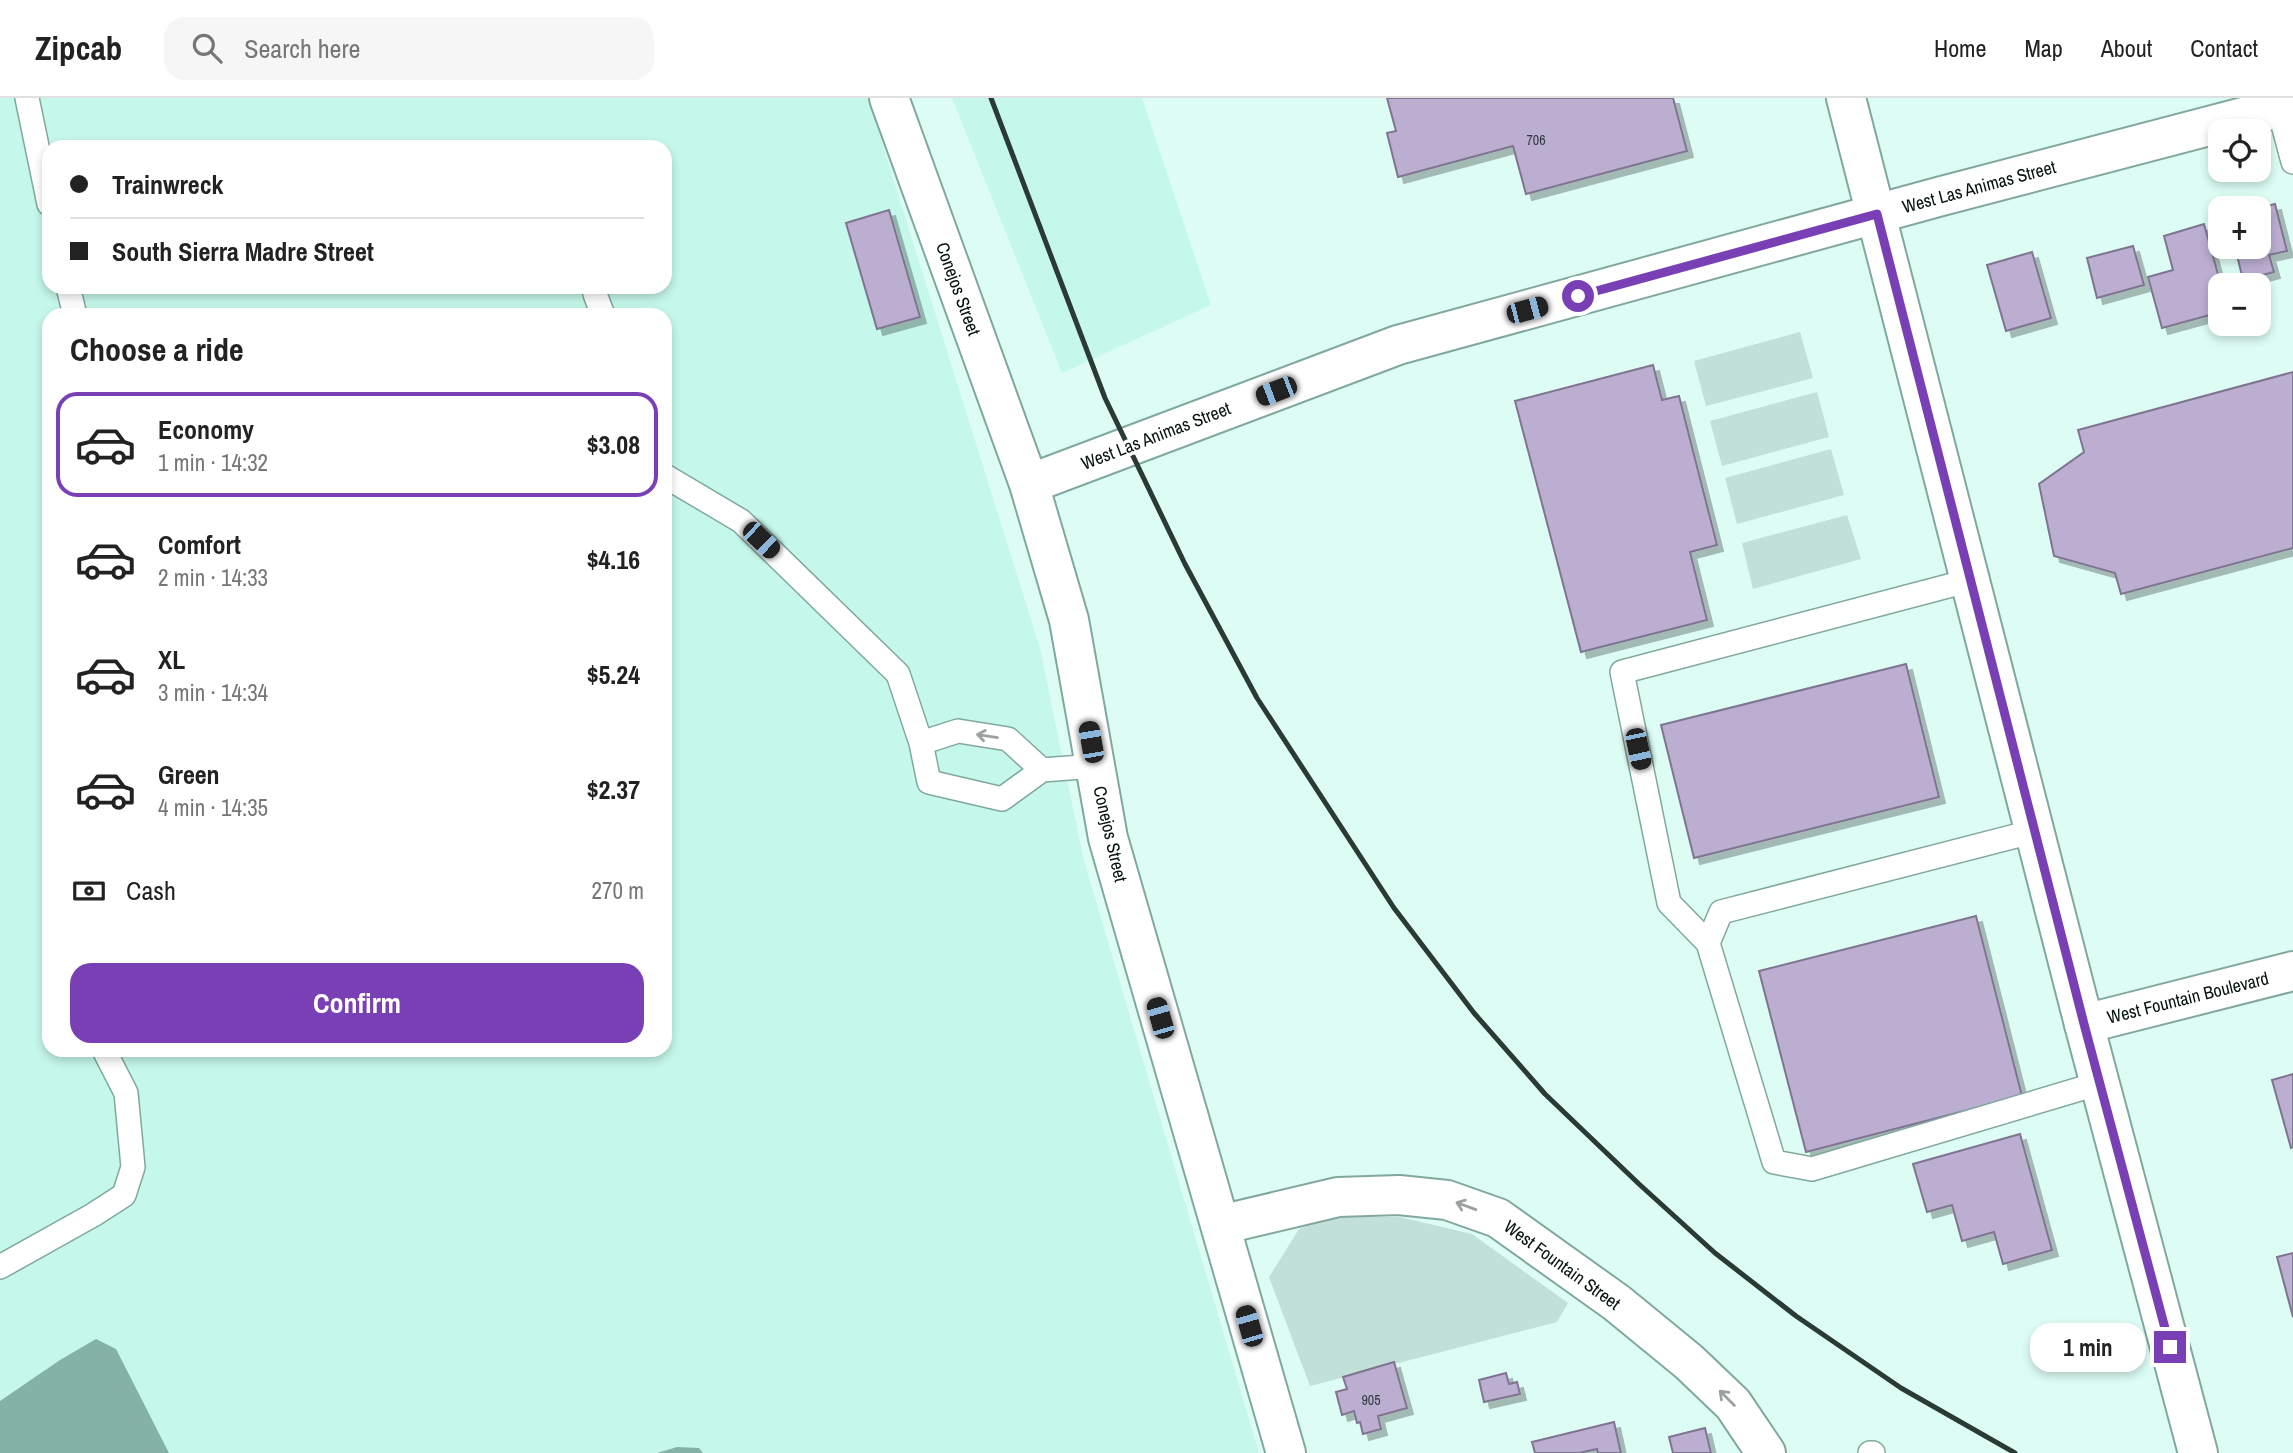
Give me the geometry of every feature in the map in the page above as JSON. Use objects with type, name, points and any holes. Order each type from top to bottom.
[{"type":"street","name":"Conejos Street","points":[[889,98],[1029,484],[1069,620],[1108,838],[1286,1453]]},
{"type":"street","points":[[1846,98],[2084,1024],[2198,1453]]},
{"type":"street","name":"West Las Animas Street","points":[[1029,484],[1398,345],[2283,103]]},
{"type":"street","name":"West Fountain Boulevard","points":[[2084,1024],[2293,971]]},
{"type":"street","name":"West Fountain Street","points":[[1220,1225],[1338,1197],[1399,1195],[1447,1200],[1498,1218],[1617,1303],[1689,1362],[1733,1404],[1766,1453]]},
{"type":"lane","points":[[27,98],[42,170]]},
{"type":"lane","points":[[2283,103],[2293,162]]},
{"type":"lane","points":[[672,480],[741,521],[898,674],[921,743],[929,782],[1002,799],[1042,771],[1096,766]]},
{"type":"lane","points":[[1971,580],[1622,672],[1669,903],[1707,943],[1774,1162],[1812,1168],[2100,1083]]},
{"type":"lane","points":[[921,743],[958,731],[1008,739],[1042,771]]},
{"type":"lane","points":[[1707,943],[1721,912],[2035,831]]},
{"type":"lane","points":[[0,1267],[124,1195],[133,1167],[126,1093],[108,1057]]},
{"type":"shaded area","points":[[0,98],[868,98],[1040,648],[1083,857],[1259,1453],[0,1453]]},
{"type":"shaded area","points":[[952,98],[1142,98],[1211,305],[1062,373]]},
{"type":"shaded area","points":[[1800,332],[1813,378],[1706,406],[1694,361]]},
{"type":"shaded area","points":[[1817,392],[1829,437],[1722,466],[1710,421]]},
{"type":"shaded area","points":[[1831,449],[1844,495],[1737,524],[1725,478]]},
{"type":"shaded area","points":[[1847,515],[1861,559],[1753,589],[1742,543]]},
{"type":"shaded area","points":[[1328,1217],[1400,1217],[1472,1234],[1568,1303],[1557,1322],[1310,1386],[1269,1277],[1299,1229]]},
{"type":"shaded area","points":[[96,1339],[116,1349],[169,1453],[0,1453],[0,1401]]},
{"type":"shaded area","points":[[677,1447],[699,1448],[703,1453],[657,1453]]},
{"type":"building","points":[[1387,98],[1673,98],[1687,151],[1526,194],[1513,146],[1398,177],[1387,133],[1396,131]]},
{"type":"building","points":[[2275,204],[2287,251],[2271,255],[2271,205]]},
{"type":"building","points":[[889,210],[920,317],[877,329],[846,223]]},
{"type":"building","points":[[2204,224],[2208,238],[2208,259],[2214,259],[2218,273],[2208,273],[2208,316],[2162,328],[2148,277],[2173,270],[2164,236]]},
{"type":"building","points":[[2133,246],[2144,285],[2097,298],[2087,258]]},
{"type":"building","points":[[2032,252],[2051,318],[2006,331],[1987,265]]},
{"type":"building","points":[[2238,259],[2270,259],[2274,272],[2270,273],[2241,273]]},
{"type":"building","points":[[1653,365],[1662,400],[1679,396],[1717,545],[1690,552],[1707,620],[1581,652],[1515,401]]},
{"type":"building","points":[[2293,372],[2293,548],[2121,594],[2115,573],[2054,556],[2039,484],[2084,452],[2078,430]]},
{"type":"building","points":[[1906,664],[1939,797],[1694,858],[1661,725]]},
{"type":"building","points":[[1976,916],[2022,1096],[1806,1152],[1759,971]]},
{"type":"building","points":[[2293,1074],[2293,1147],[2291,1148],[2272,1080]]},
{"type":"building","points":[[2020,1134],[2052,1250],[2003,1264],[1994,1232],[1962,1241],[1952,1205],[1927,1212],[1913,1164]]},
{"type":"building","points":[[2293,1253],[2293,1317],[2277,1257]]},
{"type":"building","points":[[1394,1362],[1407,1408],[1378,1416],[1381,1429],[1363,1434],[1354,1411],[1342,1415],[1336,1392],[1347,1389],[1343,1377]]},
{"type":"building","points":[[1506,1373],[1509,1384],[1517,1382],[1520,1394],[1484,1402],[1479,1380]]},
{"type":"building","points":[[1614,1422],[1621,1453],[1598,1453],[1597,1449],[1579,1453],[1535,1453],[1532,1442]]},
{"type":"building","points":[[1705,1428],[1711,1453],[1673,1453],[1669,1437]]},
{"type":"railway","points":[[991,98],[1105,398],[1185,564],[1257,698],[1394,908],[1474,1013],[1545,1094],[1715,1253],[1796,1316],[1901,1388],[2015,1453]]},
{"type":"route","points":[[1578,296],[1877,214],[2084,1024],[2170,1347]]}]
